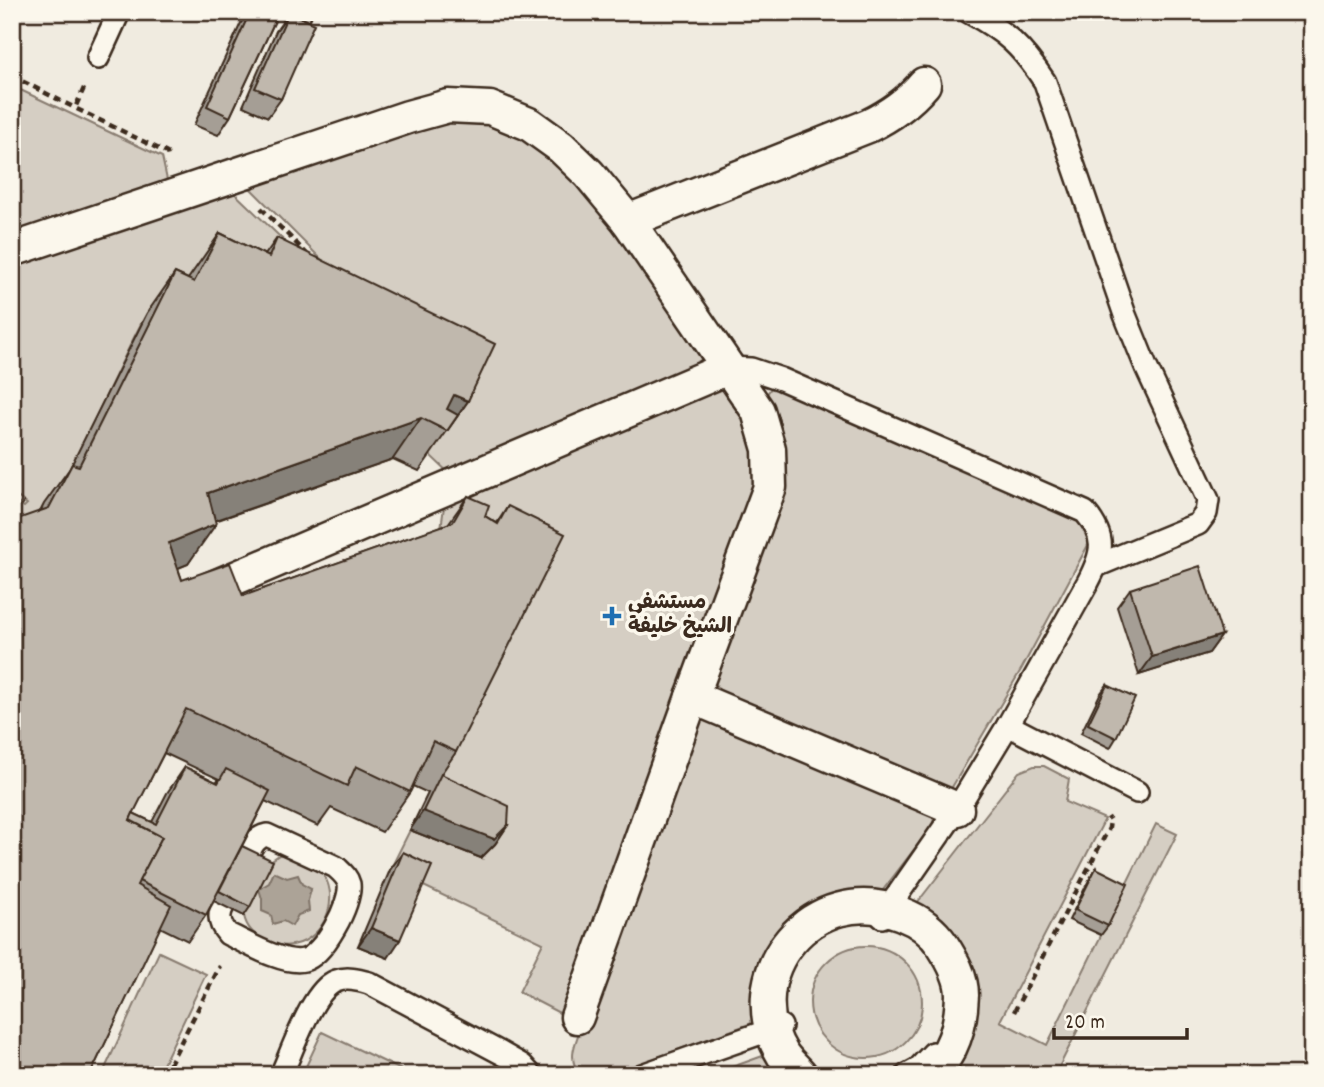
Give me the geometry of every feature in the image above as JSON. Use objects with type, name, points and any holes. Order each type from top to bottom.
[{"type":"street","points":[[628,221],[890,116],[910,101],[924,84]]},
{"type":"street","points":[[12,250],[448,106],[490,108],[529,124],[561,147],[589,174],[628,221],[758,411],[769,449],[770,487],[577,1017]]},
{"type":"street","points":[[198,594],[729,368]]},
{"type":"street","points":[[692,696],[957,809]]},
{"type":"street","points":[[801,1075],[783,1056],[767,1001],[772,972],[785,946],[805,926],[830,912],[859,906],[915,919],[937,937],[953,961],[962,989],[961,1018],[953,1045],[936,1069],[928,1075]]},
{"type":"lane","points":[[98,58],[119,12]]},
{"type":"lane","points":[[969,12],[1001,31],[1026,54],[1045,82],[1125,315],[1146,367],[1208,500],[1206,513],[1198,524],[1096,566]]},
{"type":"lane","points":[[729,368],[751,369],[781,379],[1085,512],[1098,527],[1102,547],[1096,566],[1008,725],[957,809],[885,912],[930,945],[944,968],[951,996],[948,1023],[936,1049],[918,1069],[907,1075]]},
{"type":"lane","points":[[1008,725],[1137,792]]},
{"type":"lane","points":[[223,906],[220,912],[222,928],[234,937],[293,961],[316,955],[324,946],[348,896],[349,884],[344,874],[336,867],[267,835],[257,838],[245,861]]},
{"type":"lane","points":[[316,955],[334,981]]},
{"type":"lane","points":[[281,1075],[312,1007],[322,992],[334,981],[351,978],[369,982],[501,1053],[522,1065],[531,1075]]},
{"type":"lane","points":[[642,1075],[776,1028],[794,1051],[821,1075]]},
{"type":"path","points":[[75,108],[98,58]]},
{"type":"path","points":[[12,76],[167,153],[181,194]]},
{"type":"path","points":[[230,178],[313,260]]},
{"type":"path","points":[[12,496],[24,504]]},
{"type":"path","points":[[1014,1012],[1109,828],[1110,820],[1106,814]]},
{"type":"path","points":[[164,1075],[234,937]]},
{"type":"shaded area","points":[[12,86],[162,157],[169,189],[12,240]]},
{"type":"shaded area","points":[[474,113],[564,159],[702,348],[702,357],[697,367],[453,477],[430,455],[147,313],[63,482],[27,540],[12,552],[12,499],[24,507],[27,504],[12,493],[12,257],[227,186],[348,302],[356,294],[244,182]]},
{"type":"shaded area","points":[[773,385],[1085,524],[1095,532],[1022,668],[948,794],[723,698],[714,680],[779,482],[761,403]]},
{"type":"shaded area","points":[[720,386],[735,392],[762,462],[567,1017],[519,992],[543,943],[390,870],[410,830],[481,858],[428,793],[440,536],[445,499]]},
{"type":"shaded area","points":[[711,716],[932,810],[932,826],[873,903],[816,914],[763,1019],[609,1075],[581,1075],[576,1069],[573,1056],[578,1036],[700,720]]},
{"type":"shaded area","points":[[1034,766],[1044,766],[1069,779],[1065,802],[1105,819],[1000,1021],[1047,1045],[1156,824],[1177,834],[1055,1075],[940,1075],[969,1008],[910,912],[1019,772]]},
{"type":"shaded area","points":[[288,853],[314,866],[321,871],[330,891],[324,922],[310,938],[292,945],[274,944],[258,937],[244,916],[272,860]],"holes":[[[311,889],[308,900],[298,915],[262,911],[262,899]]]},
{"type":"shaded area","points":[[274,872],[287,878],[298,875],[302,884],[311,889],[309,911],[298,915],[292,926],[283,921],[273,924],[271,915],[262,911],[259,889],[269,883]]},
{"type":"shaded area","points":[[866,946],[888,950],[906,962],[918,980],[922,1002],[918,1024],[906,1042],[888,1054],[866,1058],[844,1054],[826,1042],[814,1024],[810,1002],[814,980],[826,962],[844,950]]},
{"type":"shaded area","points":[[159,952],[206,974],[158,1075],[102,1075]]},
{"type":"shaded area","points":[[322,1032],[412,1075],[302,1075]]},
{"type":"shaded area","points":[[771,1053],[789,1075],[710,1075]]},
{"type":"building","points":[[250,12],[279,12],[230,117],[207,106]]},
{"type":"building","points":[[289,12],[314,24],[281,99],[255,88]]},
{"type":"building","points":[[289,12],[313,12],[309,21]]},
{"type":"building","points":[[220,233],[269,257],[277,238],[495,344],[468,401],[454,395],[447,409],[458,415],[447,431],[421,418],[208,493],[216,524],[169,543],[182,580],[230,563],[243,596],[453,522],[468,496],[489,505],[485,516],[498,524],[508,506],[565,534],[456,752],[433,741],[410,792],[356,766],[347,786],[186,709],[130,820],[162,837],[137,885],[171,905],[90,1075],[12,1075],[12,521],[49,508],[72,464],[79,466],[175,273],[194,282]]},
{"type":"building","points":[[1200,566],[1222,635],[1152,657],[1130,589]]},
{"type":"building","points":[[1107,685],[1135,698],[1116,738],[1088,724]]},
{"type":"building","points":[[185,767],[218,783],[226,769],[270,791],[206,915],[139,881],[162,837],[130,820],[133,813],[156,824]]},
{"type":"building","points":[[441,774],[509,806],[508,825],[494,839],[423,811]]},
{"type":"building","points":[[242,846],[273,861],[250,907],[219,891]]},
{"type":"building","points":[[403,852],[432,866],[400,940],[371,928]]},
{"type":"building","points":[[1096,868],[1128,884],[1108,926],[1075,910]]},
{"type":"place","name":"مستشفى الشيخ خليفة","points":[[612,616]]}]
